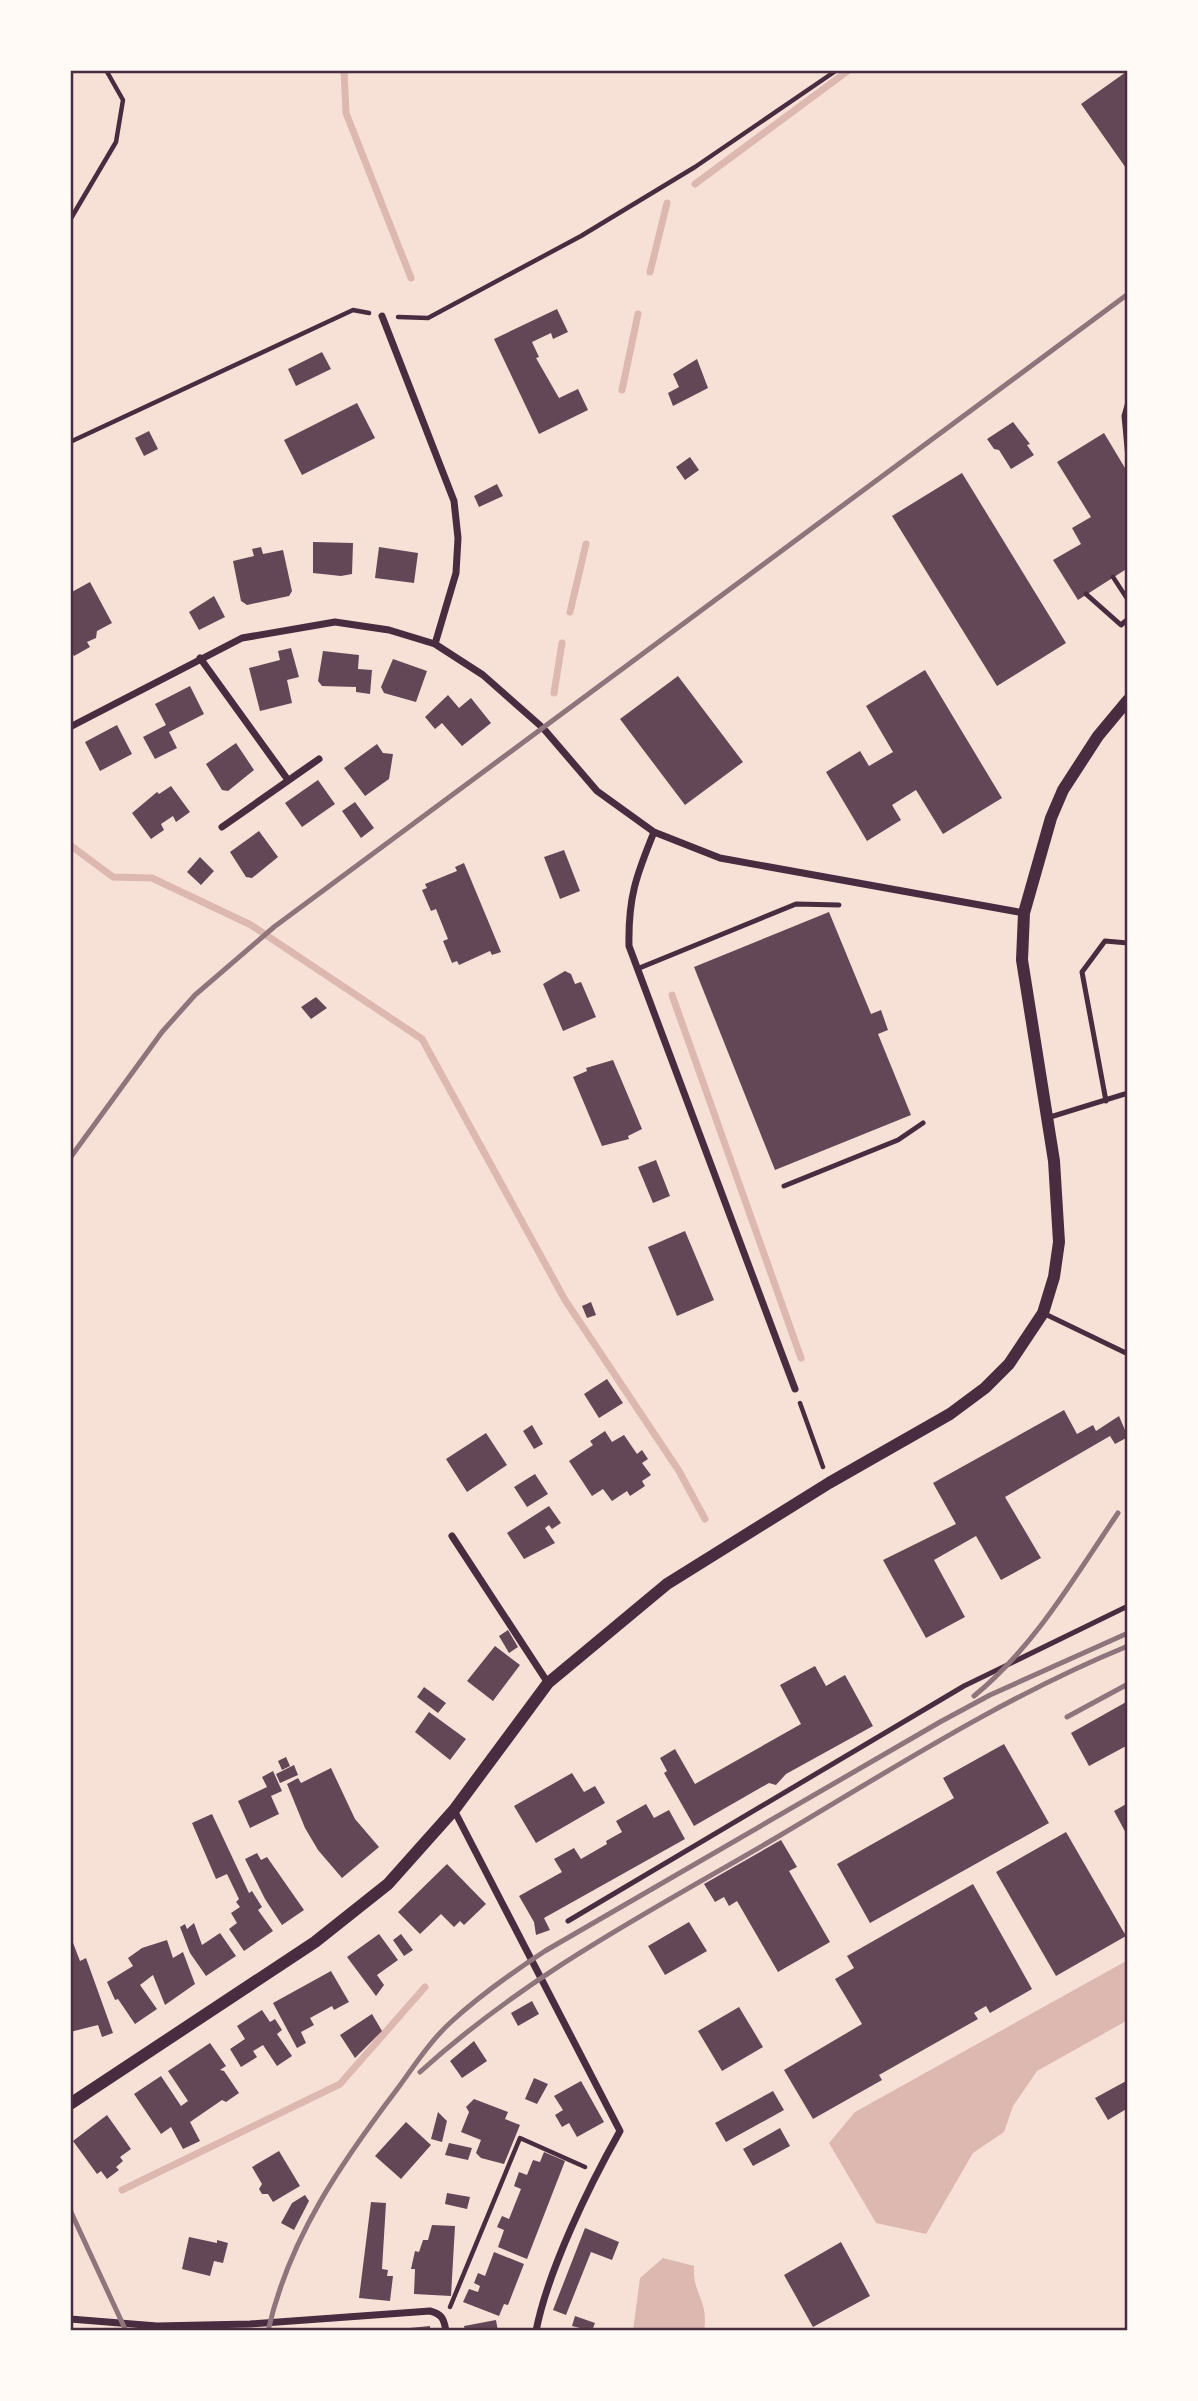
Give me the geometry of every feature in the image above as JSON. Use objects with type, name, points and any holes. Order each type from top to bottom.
[{"type":"street","points":[[382,316],[454,501],[458,538],[456,573],[435,644]]},
{"type":"street","points":[[70,727],[242,638],[335,622],[389,630],[435,644],[493,683],[543,728],[597,791],[654,832],[720,858],[1024,913]]},
{"type":"street","points":[[200,658],[288,780]]},
{"type":"street","points":[[70,2104],[352,1915],[388,1884],[454,1810],[548,1683],[667,1584],[829,1483],[950,1414],[985,1388],[1009,1364],[1042,1313],[1054,1277],[1059,1242],[1047,1118],[1022,960],[1024,913],[1050,822],[1063,790],[1098,736],[1128,700]]},
{"type":"street","points":[[222,827],[319,759]]},
{"type":"street","points":[[654,832],[634,879],[628,913],[629,946],[795,1388]]},
{"type":"street","points":[[452,1536],[548,1683]]},
{"type":"street","points":[[454,1810],[620,2131],[597,2172],[541,2306],[536,2331]]},
{"type":"street","points":[[70,2319],[170,2326],[250,2324],[430,2311],[439,2313],[444,2320],[446,2331]]},
{"type":"lane","points":[[1128,402],[1124,416],[1128,458]]},
{"type":"lane","points":[[1086,594],[1121,625],[1128,619]]},
{"type":"lane","points":[[637,969],[796,904],[839,905]]},
{"type":"lane","points":[[1106,1101],[1082,972],[1105,941],[1128,943]]},
{"type":"lane","points":[[1047,1118],[1128,1093]]},
{"type":"lane","points":[[785,1186],[898,1140],[923,1123]]},
{"type":"lane","points":[[1042,1313],[1128,1354]]},
{"type":"lane","points":[[568,1921],[964,1686],[1128,1606]]},
{"type":"path","points":[[70,220],[116,142],[123,100],[106,70]]},
{"type":"path","points":[[70,442],[353,310],[382,316],[428,318],[581,236],[695,167],[837,70]]},
{"type":"path","points":[[1113,577],[1128,600]]},
{"type":"path","points":[[795,1388],[829,1483]]},
{"type":"path","points":[[444,2320],[520,2138],[597,2172]]},
{"type":"shaded area","points":[[1128,1960],[1128,2020],[1037,2071],[1013,2106],[1004,2132],[973,2153],[926,2234],[876,2223],[829,2143],[855,2112]]},
{"type":"shaded area","points":[[663,2258],[694,2266],[695,2283],[703,2304],[704,2331],[633,2331],[640,2278]]},
{"type":"building","points":[[1126,72],[1128,75],[1128,171],[1081,104]]},
{"type":"building","points":[[557,309],[568,332],[553,339],[551,333],[532,342],[539,357],[536,358],[559,398],[578,389],[588,410],[539,434],[494,339]]},
{"type":"building","points":[[322,352],[331,369],[296,386],[288,369]]},
{"type":"building","points":[[697,359],[708,388],[673,406],[668,393],[679,387],[673,374]]},
{"type":"building","points":[[357,403],[375,438],[302,475],[284,440]]},
{"type":"building","points":[[1013,422],[1030,444],[1027,445],[1034,455],[1011,469],[999,450],[994,449],[987,439]]},
{"type":"building","points":[[149,431],[158,449],[144,456],[135,438]]},
{"type":"building","points":[[1104,433],[1128,473],[1128,568],[1078,600],[1053,560],[1081,544],[1072,528],[1091,517],[1057,462]]},
{"type":"building","points":[[690,457],[699,470],[685,480],[676,467]]},
{"type":"building","points":[[962,473],[1066,643],[997,686],[892,516]]},
{"type":"building","points":[[497,484],[503,496],[479,507],[474,496]]},
{"type":"building","points":[[313,542],[353,543],[352,574],[341,576],[313,573]]},
{"type":"building","points":[[261,547],[263,554],[283,550],[292,591],[289,596],[247,605],[241,601],[233,561],[254,556],[252,549]]},
{"type":"building","points":[[379,547],[418,553],[414,583],[375,578]]},
{"type":"building","points":[[90,582],[112,623],[97,631],[96,638],[87,642],[90,647],[74,656],[70,649],[70,593]]},
{"type":"building","points":[[214,596],[225,617],[199,630],[189,612]]},
{"type":"building","points":[[291,648],[299,677],[287,680],[292,703],[260,711],[249,668],[280,660],[278,651]]},
{"type":"building","points":[[323,651],[359,655],[358,669],[372,670],[370,694],[356,692],[356,687],[322,686],[318,681]]},
{"type":"building","points":[[393,659],[427,671],[416,702],[384,693],[381,687]]},
{"type":"building","points":[[925,670],[1002,798],[943,834],[916,790],[892,805],[901,820],[867,841],[826,772],[860,751],[869,766],[893,752],[866,706]]},
{"type":"building","points":[[678,676],[743,762],[685,805],[620,719]]},
{"type":"building","points":[[190,686],[204,714],[169,732],[177,748],[155,759],[143,737],[166,725],[155,704]]},
{"type":"building","points":[[448,695],[459,708],[471,698],[491,723],[462,746],[442,723],[435,729],[425,717]]},
{"type":"building","points":[[117,725],[132,754],[100,771],[85,742]]},
{"type":"building","points":[[236,743],[254,770],[228,791],[222,790],[206,764]]},
{"type":"building","points":[[377,744],[383,753],[393,754],[389,779],[365,796],[344,768]]},
{"type":"building","points":[[318,780],[335,804],[302,827],[285,803]]},
{"type":"building","points":[[171,786],[190,812],[176,822],[173,816],[161,824],[164,830],[151,839],[132,813],[157,792],[159,794]]},
{"type":"building","points":[[355,802],[374,828],[361,838],[342,811]]},
{"type":"building","points":[[259,831],[278,857],[252,878],[246,877],[230,852]]},
{"type":"building","points":[[564,850],[580,891],[560,899],[544,857]]},
{"type":"building","points":[[200,857],[214,871],[201,885],[187,872]]},
{"type":"building","points":[[464,863],[501,952],[492,955],[490,951],[459,965],[457,961],[452,963],[443,941],[448,939],[436,909],[431,911],[422,890],[427,888],[425,884],[457,871],[455,867]]},
{"type":"building","points":[[829,912],[871,1014],[881,1010],[888,1030],[878,1034],[911,1115],[775,1170],[694,967]]},
{"type":"building","points":[[565,971],[571,974],[575,984],[581,982],[596,1017],[563,1031],[543,984]]},
{"type":"building","points":[[316,997],[327,1008],[311,1019],[301,1007]]},
{"type":"building","points":[[613,1060],[642,1129],[628,1136],[629,1139],[602,1146],[573,1077],[587,1071],[586,1068]]},
{"type":"building","points":[[656,1160],[670,1196],[653,1203],[638,1167]]},
{"type":"building","points":[[685,1231],[714,1300],[677,1316],[648,1247]]},
{"type":"building","points":[[591,1302],[596,1315],[587,1318],[582,1306]]},
{"type":"building","points":[[607,1379],[623,1403],[599,1418],[584,1394]]},
{"type":"building","points":[[1064,1410],[1077,1434],[1093,1425],[1096,1431],[1119,1416],[1128,1437],[1115,1444],[1110,1436],[1005,1497],[1041,1558],[1001,1580],[976,1536],[934,1560],[965,1617],[926,1638],[883,1560],[956,1524],[933,1483]]},
{"type":"building","points":[[532,1425],[543,1444],[534,1449],[523,1431]]},
{"type":"building","points":[[605,1431],[612,1442],[624,1435],[637,1454],[642,1450],[648,1459],[642,1463],[651,1475],[642,1481],[645,1486],[630,1496],[627,1491],[612,1501],[603,1489],[592,1496],[569,1461],[593,1445],[590,1441]]},
{"type":"building","points":[[486,1433],[507,1465],[467,1492],[446,1459]]},
{"type":"building","points":[[535,1474],[548,1494],[527,1507],[514,1487]]},
{"type":"building","points":[[549,1506],[561,1523],[552,1529],[549,1525],[545,1528],[555,1543],[524,1559],[507,1533]]},
{"type":"building","points":[[508,1630],[518,1647],[509,1653],[499,1636]]},
{"type":"building","points":[[495,1646],[520,1665],[493,1701],[467,1681]]},
{"type":"building","points":[[815,1666],[826,1686],[845,1675],[873,1726],[786,1774],[776,1785],[769,1783],[694,1826],[664,1773],[667,1771],[660,1758],[675,1749],[695,1784],[801,1724],[780,1685]]},
{"type":"building","points":[[424,1687],[446,1703],[438,1713],[417,1697]]},
{"type":"building","points":[[1128,1701],[1128,1745],[1089,1766],[1071,1733]]},
{"type":"building","points":[[429,1712],[466,1739],[450,1760],[415,1732]]},
{"type":"building","points":[[1004,1744],[1049,1823],[870,1923],[837,1864],[954,1798],[943,1778]]},
{"type":"building","points":[[286,1757],[290,1766],[282,1770],[278,1761]]},
{"type":"building","points":[[294,1765],[298,1775],[280,1783],[276,1774]]},
{"type":"building","points":[[331,1768],[355,1819],[379,1847],[342,1878],[318,1850],[305,1828],[287,1784],[298,1778],[301,1783]]},
{"type":"building","points":[[273,1771],[282,1791],[271,1796],[279,1814],[250,1828],[238,1801],[267,1787],[262,1777]]},
{"type":"building","points":[[572,1773],[584,1792],[595,1786],[605,1803],[536,1843],[514,1806]]},
{"type":"building","points":[[1128,1803],[1128,1837],[1114,1811]]},
{"type":"building","points":[[646,1804],[654,1818],[669,1810],[685,1839],[544,1918],[550,1930],[536,1935],[534,1922],[519,1896],[562,1872],[554,1859],[574,1848],[581,1859],[607,1844],[606,1841],[622,1832],[616,1821]]},
{"type":"building","points":[[212,1814],[249,1893],[252,1891],[262,1907],[258,1910],[273,1931],[244,1951],[229,1929],[237,1923],[231,1913],[240,1907],[236,1902],[239,1899],[227,1874],[216,1879],[192,1823]]},
{"type":"building","points":[[1066,1832],[1126,1936],[1056,1976],[996,1872]]},
{"type":"building","points":[[781,1840],[797,1867],[789,1871],[830,1942],[778,1972],[737,1901],[729,1906],[724,1897],[715,1902],[704,1884]]},
{"type":"building","points":[[257,1853],[261,1860],[267,1857],[304,1910],[282,1925],[265,1899],[245,1859]]},
{"type":"building","points":[[447,1864],[486,1904],[464,1925],[460,1921],[454,1927],[441,1914],[420,1934],[398,1912]]},
{"type":"building","points":[[973,1884],[1032,1989],[990,2013],[986,2006],[974,2013],[978,2019],[879,2075],[882,2080],[813,2119],[784,2070],[862,2024],[835,1979],[854,1968],[847,1956]]},
{"type":"building","points":[[689,1922],[707,1951],[665,1975],[648,1946]]},
{"type":"building","points":[[194,1923],[202,1945],[220,1933],[236,1956],[206,1976],[190,1953],[180,1927],[185,1924],[187,1929]]},
{"type":"building","points":[[379,1934],[398,1960],[377,1975],[384,1985],[376,1996],[347,1957]]},
{"type":"building","points":[[401,1934],[413,1950],[404,1956],[393,1940]]},
{"type":"building","points":[[70,1935],[80,1961],[86,1958],[113,2033],[102,2037],[98,2025],[70,2032]]},
{"type":"building","points":[[167,1940],[173,1958],[183,1952],[195,1984],[165,2005],[153,1975],[140,1985],[157,2009],[135,2024],[118,1999],[115,2000],[107,1982],[133,1966],[128,1958],[142,1948]]},
{"type":"building","points":[[331,1971],[349,2002],[334,2010],[332,2006],[310,2018],[314,2025],[301,2032],[306,2043],[297,2048],[273,2003]]},
{"type":"building","points":[[532,2001],[539,2014],[518,2026],[511,2013]]},
{"type":"building","points":[[739,2007],[763,2047],[722,2071],[698,2031]]},
{"type":"building","points":[[262,2010],[270,2022],[275,2019],[282,2030],[277,2034],[292,2056],[277,2066],[263,2045],[253,2051],[257,2057],[241,2067],[230,2049],[245,2039],[237,2026]]},
{"type":"building","points":[[372,2014],[382,2031],[355,2058],[340,2035]]},
{"type":"building","points":[[474,2041],[487,2061],[462,2078],[450,2061]]},
{"type":"building","points":[[210,2043],[226,2066],[220,2070],[224,2071],[239,2093],[226,2102],[222,2100],[190,2122],[200,2141],[183,2149],[171,2127],[161,2134],[134,2094],[161,2076],[181,2106],[188,2101],[168,2071]]},
{"type":"building","points":[[534,2078],[548,2084],[537,2104],[525,2099]]},
{"type":"building","points":[[1128,2080],[1128,2108],[1108,2120],[1095,2098]]},
{"type":"building","points":[[581,2081],[604,2122],[577,2137],[569,2123],[562,2127],[555,2115],[563,2110],[554,2096]]},
{"type":"building","points":[[773,2091],[784,2110],[726,2142],[715,2123]]},
{"type":"building","points":[[474,2099],[508,2112],[505,2119],[520,2125],[504,2164],[481,2158],[476,2153],[481,2140],[461,2132],[469,2112],[466,2107]]},
{"type":"building","points":[[438,2112],[447,2121],[442,2142],[431,2139]]},
{"type":"building","points":[[107,2115],[131,2149],[120,2157],[123,2161],[116,2167],[119,2170],[107,2179],[101,2171],[97,2174],[73,2141]]},
{"type":"building","points":[[406,2122],[431,2145],[401,2179],[375,2156]]},
{"type":"building","points":[[780,2128],[790,2146],[753,2166],[743,2149]]},
{"type":"building","points":[[449,2143],[472,2148],[468,2160],[445,2155]]},
{"type":"building","points":[[279,2151],[300,2186],[273,2202],[268,2194],[262,2194],[259,2189],[262,2184],[252,2167]]},
{"type":"building","points":[[544,2152],[565,2161],[527,2259],[498,2247],[504,2230],[497,2227],[502,2216],[509,2219],[521,2189],[514,2186],[519,2172],[527,2175],[533,2160],[540,2162]]},
{"type":"building","points":[[447,2193],[470,2197],[467,2209],[445,2204]]},
{"type":"building","points":[[305,2195],[309,2201],[294,2230],[281,2223],[292,2203]]},
{"type":"building","points":[[371,2202],[386,2203],[382,2269],[388,2270],[387,2276],[393,2276],[390,2301],[359,2298]]},
{"type":"building","points":[[432,2225],[455,2226],[451,2296],[414,2294],[415,2269],[411,2269],[415,2251],[419,2252],[423,2240],[428,2240]]},
{"type":"building","points":[[585,2228],[619,2242],[612,2260],[591,2252],[566,2315],[553,2310]]},
{"type":"building","points":[[189,2237],[228,2243],[223,2263],[214,2261],[210,2276],[182,2269]]},
{"type":"building","points":[[841,2242],[870,2296],[813,2327],[784,2275]]},
{"type":"building","points":[[494,2252],[524,2264],[508,2305],[504,2304],[499,2316],[463,2302],[469,2289],[478,2292],[480,2286],[474,2283],[478,2273],[485,2276]]},
{"type":"building","points":[[575,2316],[595,2323],[592,2331],[572,2326]]},
{"type":"building","points":[[496,2320],[498,2331],[465,2331],[464,2326]]},
{"type":"building","points":[[430,2326],[430,2331],[399,2331],[399,2329]]},
{"type":"waterway","points":[[344,70],[346,113],[411,278]]},
{"type":"waterway","points":[[695,184],[849,70]]},
{"type":"waterway","points":[[650,272],[667,203]]},
{"type":"waterway","points":[[622,390],[638,314]]},
{"type":"waterway","points":[[570,612],[586,544]]},
{"type":"waterway","points":[[554,693],[562,643]]},
{"type":"waterway","points":[[70,845],[113,877],[152,878],[251,925],[422,1039],[565,1300],[679,1471],[705,1519]]},
{"type":"waterway","points":[[672,995],[801,1358]]},
{"type":"waterway","points":[[122,2190],[340,2084],[425,1987]]},
{"type":"railway","points":[[70,1158],[162,1032],[195,995],[274,927],[1128,294]]},
{"type":"railway","points":[[974,1696],[1035,1633],[1118,1513]]},
{"type":"railway","points":[[268,2331],[289,2264],[337,2173],[430,2045],[473,2002],[545,1951],[940,1722],[990,1695],[1128,1633]]},
{"type":"railway","points":[[420,2072],[503,2005],[591,1946],[991,1712],[1128,1646]]},
{"type":"railway","points":[[1067,1717],[1128,1684]]},
{"type":"railway","points":[[70,2210],[126,2331]]}]
